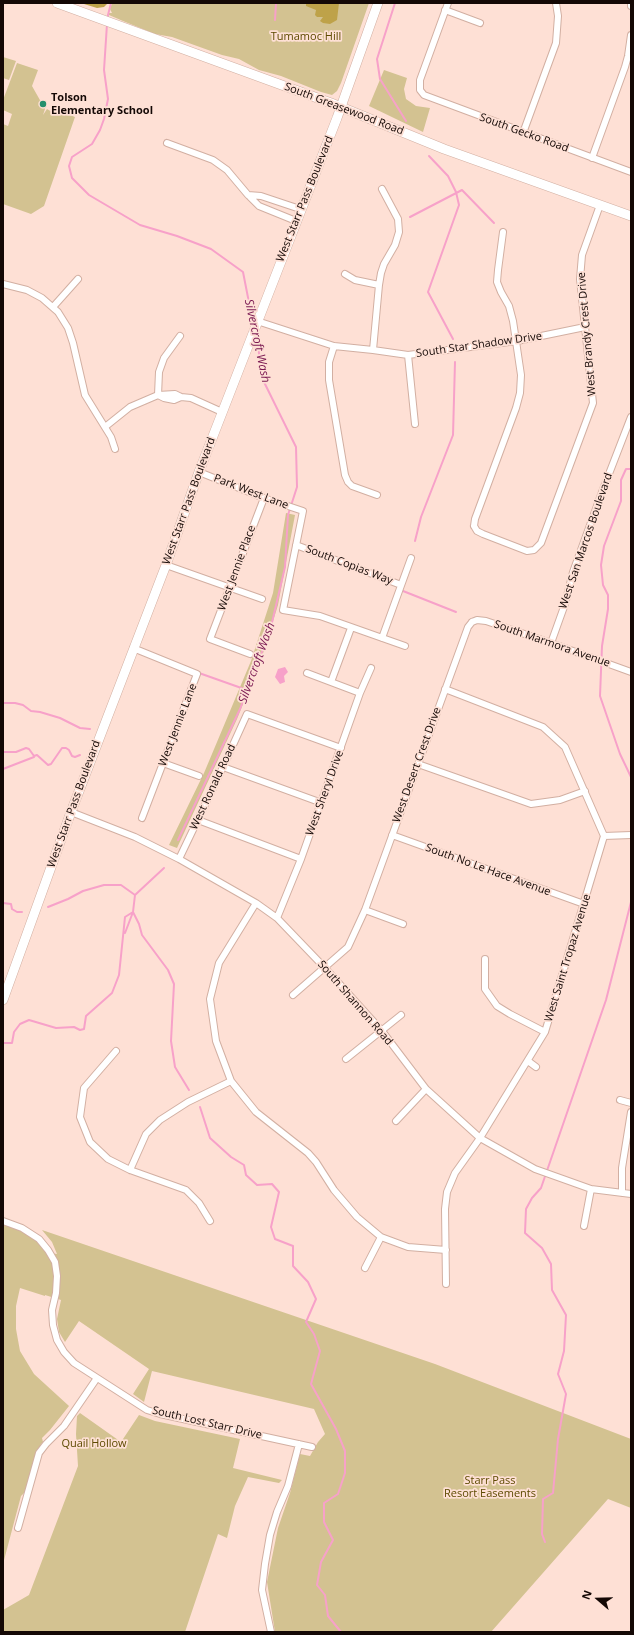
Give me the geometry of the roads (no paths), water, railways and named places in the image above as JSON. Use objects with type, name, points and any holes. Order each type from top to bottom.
[{"type":"street","name":"South Greasewood Road","points":[[57,3],[341,107],[444,150],[631,216]]},
{"type":"street","name":"West Starr Pass Boulevard","points":[[3,1000],[71,812],[166,565],[199,472],[300,209],[341,107],[378,3]]},
{"type":"street","points":[[448,3],[445,10],[480,23]]},
{"type":"street","points":[[523,133],[556,43],[558,16],[556,3]]},
{"type":"street","name":"South Gecko Road","points":[[445,10],[420,80],[420,90],[424,95],[430,99],[631,172]]},
{"type":"street","points":[[592,158],[625,67],[631,35]]},
{"type":"street","points":[[167,143],[213,160],[227,170],[259,206],[296,221]]},
{"type":"street","points":[[373,350],[378,285],[384,264],[395,245],[399,232],[398,219],[382,189]]},
{"type":"street","points":[[248,195],[261,196],[300,209]]},
{"type":"street","points":[[268,210],[272,200]]},
{"type":"street","name":"West Brandy Crest Drive","points":[[517,341],[521,375],[520,393],[516,408],[472,527],[483,534],[527,551],[535,552],[541,543],[594,403],[580,279],[582,254],[600,205]]},
{"type":"street","points":[[503,232],[498,282],[501,292],[509,306],[517,341]]},
{"type":"street","points":[[344,274],[355,280],[378,285]]},
{"type":"street","points":[[53,307],[78,279]]},
{"type":"street","points":[[3,284],[27,290],[42,298],[58,312],[68,328],[86,395],[111,437],[115,449]]},
{"type":"street","name":"South Star Shadow Drive","points":[[257,321],[334,346],[408,355],[517,341],[585,327]]},
{"type":"street","points":[[158,395],[159,372],[164,358],[180,336]]},
{"type":"street","points":[[334,346],[329,362],[329,380],[347,483],[377,495]]},
{"type":"street","points":[[408,355],[416,424]]},
{"type":"street","points":[[105,427],[130,407],[158,395],[175,394],[180,397],[191,398],[222,412]]},
{"type":"street","name":"West San Marcos Boulevard","points":[[551,642],[565,604],[573,572],[631,417]]},
{"type":"street","name":"Park West Lane","points":[[199,472],[264,498],[303,511],[296,545]]},
{"type":"street","name":"West Jennie Place","points":[[250,654],[210,639],[264,498]]},
{"type":"street","points":[[296,545],[283,610],[320,616],[405,646]]},
{"type":"street","name":"South Copias Way","points":[[296,545],[401,585]]},
{"type":"street","points":[[382,638],[411,558]]},
{"type":"street","points":[[166,565],[262,599]]},
{"type":"street","points":[[470,615],[472,622]]},
{"type":"street","name":"South Marmora Avenue","points":[[472,622],[482,620],[551,642],[631,672]]},
{"type":"street","name":"West Desert Crest Drive","points":[[293,995],[326,968],[348,947],[365,910],[468,627],[472,622]]},
{"type":"street","points":[[331,682],[351,628]]},
{"type":"street","name":"West Jennie Lane","points":[[133,648],[197,674],[142,818]]},
{"type":"street","name":"West Sheryl Drive","points":[[277,918],[322,803],[360,693],[371,668]]},
{"type":"street","points":[[307,673],[360,693]]},
{"type":"street","points":[[445,689],[543,727],[564,747],[604,836],[631,835]]},
{"type":"street","name":"West Ronald Road","points":[[179,859],[223,768],[246,714],[341,748]]},
{"type":"street","points":[[163,763],[199,776]]},
{"type":"street","points":[[418,764],[531,804],[560,800],[584,791]]},
{"type":"street","points":[[223,768],[322,803]]},
{"type":"street","name":"South Shannon Road","points":[[71,812],[135,837],[179,859],[256,903],[277,918],[326,968],[382,1031],[426,1089],[480,1138],[535,1169],[591,1190],[631,1194]]},
{"type":"street","points":[[198,820],[301,858]]},
{"type":"street","name":"South No Le Hace Avenue","points":[[392,835],[584,904]]},
{"type":"street","name":"West Saint Tropaz Avenue","points":[[446,1284],[447,1192],[455,1174],[480,1138],[545,1032],[604,836]]},
{"type":"street","points":[[256,903],[219,963],[210,999],[216,1041],[231,1081],[256,1112],[308,1153],[316,1162],[334,1190],[357,1217],[381,1237],[408,1247],[446,1250]]},
{"type":"street","points":[[365,910],[403,924]]},
{"type":"street","points":[[485,959],[485,989],[497,1006],[545,1032]]},
{"type":"street","points":[[346,1059],[401,1016]]},
{"type":"street","points":[[116,1051],[84,1088],[80,1117],[90,1142],[108,1159],[130,1170],[186,1190],[199,1203],[210,1221]]},
{"type":"street","points":[[528,1061],[536,1067]]},
{"type":"street","points":[[130,1170],[146,1134],[160,1120],[188,1102],[231,1081]]},
{"type":"street","points":[[396,1121],[426,1089]]},
{"type":"street","points":[[620,1100],[631,1102]]},
{"type":"street","points":[[622,1193],[622,1168],[631,1112]]},
{"type":"street","points":[[584,1226],[591,1190]]},
{"type":"street","name":"South Lost Starr Drive","points":[[3,1221],[22,1228],[39,1240],[48,1250],[54,1262],[57,1276],[52,1319],[57,1340],[64,1352],[74,1362],[147,1410],[312,1447]]},
{"type":"street","points":[[365,1268],[381,1237]]},
{"type":"street","points":[[18,1528],[39,1453],[64,1426],[97,1378]]},
{"type":"street","points":[[271,1632],[262,1590],[265,1564],[270,1535],[277,1512],[288,1486],[299,1444]]},
{"type":"waterway","name":"Silvercroft Wash","points":[[107,19],[111,3]]},
{"type":"waterway","points":[[275,20],[276,3]]},
{"type":"waterway","points":[[395,3],[377,59],[380,79],[406,121]]},
{"type":"waterway","name":"Silvercroft Wash","points":[[107,24],[104,70],[108,99],[104,119],[92,144],[72,157],[69,166],[72,178],[89,195],[140,225],[177,236],[211,249],[243,272],[253,323]]},
{"type":"waterway","points":[[429,156],[448,176],[456,192],[459,205],[428,292],[453,339]]},
{"type":"waterway","points":[[410,217],[462,190],[494,223]]},
{"type":"waterway","name":"Silvercroft Wash","points":[[178,840],[240,709],[270,631],[285,567],[288,515],[297,487],[296,447],[264,382],[256,336]]},
{"type":"waterway","points":[[415,541],[421,517],[453,435],[455,362]]},
{"type":"waterway","points":[[631,469],[626,469],[621,480],[621,501],[604,546],[601,565],[603,585],[608,595],[608,609],[602,646],[600,696],[620,754],[631,777]]},
{"type":"waterway","points":[[403,591],[456,612]]},
{"type":"waterway","points":[[199,673],[247,690]]},
{"type":"waterway","points":[[3,703],[23,705],[31,711],[60,718],[80,728],[90,729]]},
{"type":"waterway","points":[[3,752],[16,752],[26,748],[29,749],[34,756],[37,755],[48,765],[51,764],[62,748],[69,750],[72,756],[75,757],[80,755]]},
{"type":"waterway","points":[[3,769],[34,757]]},
{"type":"waterway","name":"Silvercroft Wash","points":[[164,868],[135,895],[133,912],[139,924],[142,935],[168,970],[174,984],[171,1041],[175,1067],[189,1090]]},
{"type":"waterway","points":[[48,907],[83,891],[104,885],[121,885],[135,895]]},
{"type":"waterway","points":[[545,1542],[542,1534],[543,1499],[553,1493],[558,1439],[566,1394],[558,1374],[564,1351],[566,1315],[552,1290],[551,1264],[542,1248],[525,1233],[526,1209],[532,1198],[541,1188],[606,1000],[631,902]]},
{"type":"waterway","points":[[3,903],[11,904],[12,909],[17,912],[22,912]]},
{"type":"waterway","points":[[125,933],[133,912]]},
{"type":"waterway","points":[[3,1043],[12,1043],[14,1032],[20,1024],[29,1020],[56,1028],[74,1027],[80,1030],[84,1029],[86,1016],[112,993],[119,975],[125,917],[133,912]]},
{"type":"waterway","name":"Silvercroft Wash","points":[[200,1107],[210,1138],[231,1157],[244,1165],[246,1175],[257,1185],[272,1184],[279,1192],[271,1227],[275,1239],[293,1246],[293,1266],[308,1282],[316,1299],[306,1322],[314,1334],[320,1351],[311,1384],[336,1429],[345,1451],[345,1473],[338,1494],[324,1503],[324,1522],[333,1540],[321,1562],[317,1585],[325,1595],[328,1616],[341,1632]]},
{"type":"place","name":"Tolson Elementary School","points":[[43,104]]},
{"type":"park label","name":"Tumamoc Hill","points":[[306,37]]},
{"type":"park label","name":"Quail Hollow","points":[[94,1444]]},
{"type":"park label","name":"Starr Pass Resort Easements","points":[[490,1487]]}]
